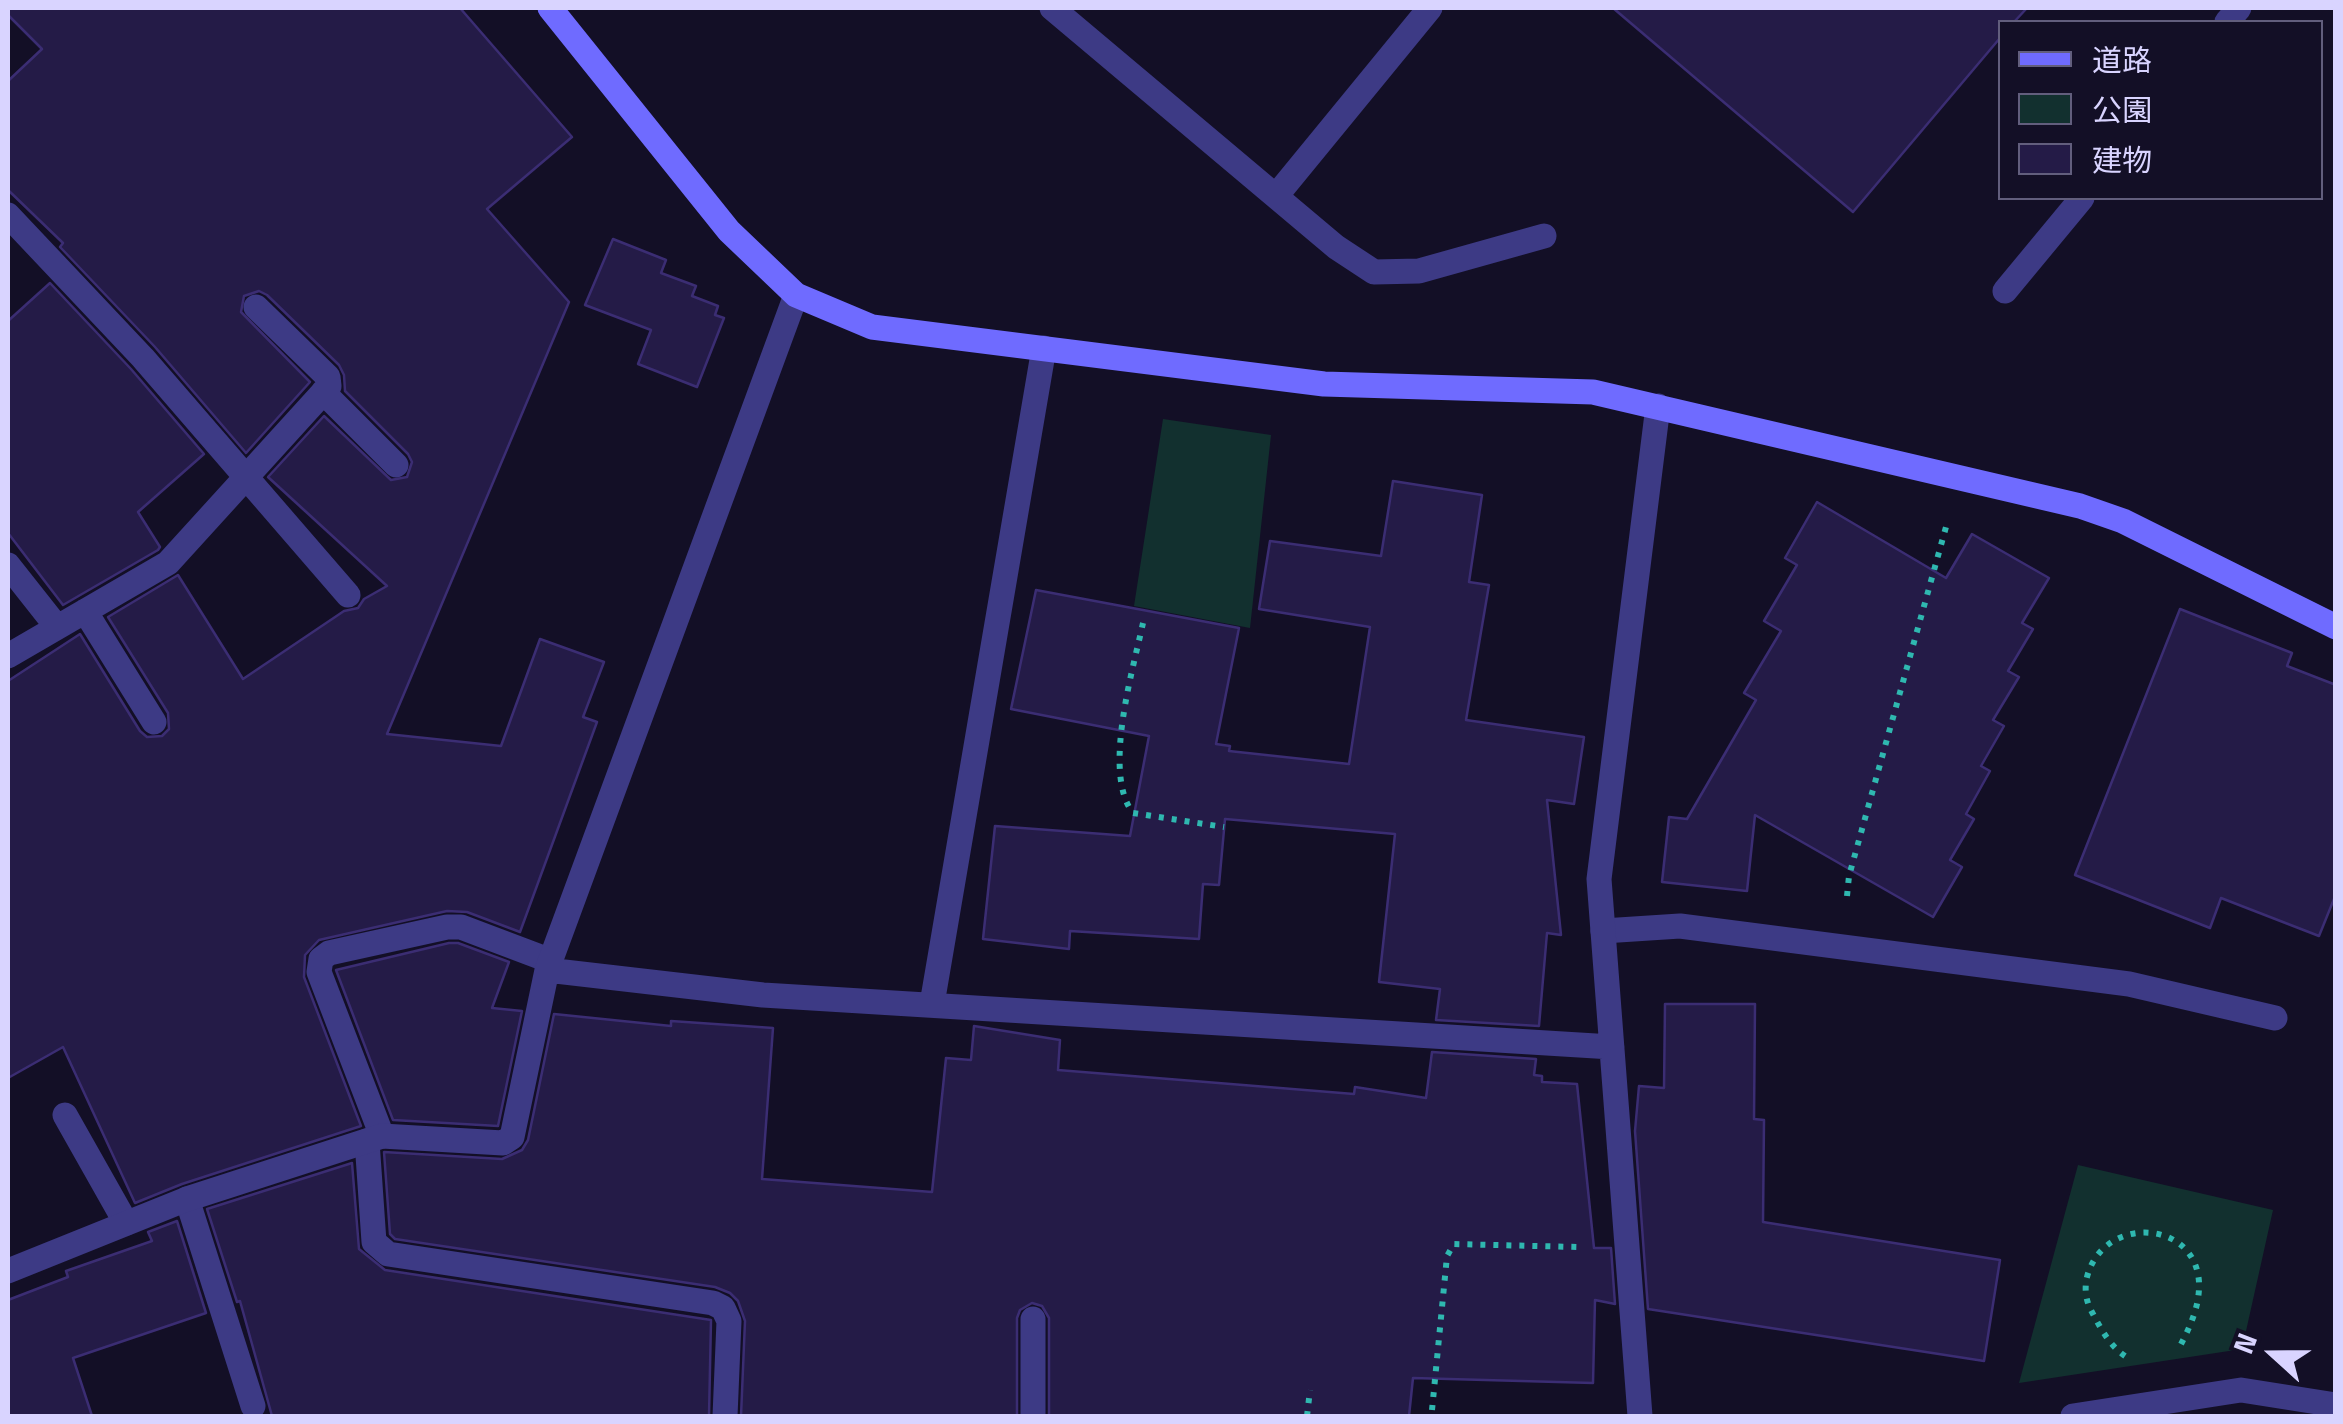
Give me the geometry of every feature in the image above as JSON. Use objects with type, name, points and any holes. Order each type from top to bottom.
[{"type":"street","points":[[550,8],[730,231],[796,296],[872,327],[1324,384],[1593,392],[2038,494],[2123,521],[2336,626]]},
{"type":"street","points":[[1052,8],[1336,247],[1374,272],[1419,271],[1544,236]]},
{"type":"street","points":[[1276,196],[1430,8]]},
{"type":"street","points":[[2005,291],[2080,200]]},
{"type":"street","points":[[8,215],[142,358],[348,595]]},
{"type":"street","points":[[8,1270],[187,1200],[375,1138],[504,1142],[512,1136],[549,966],[796,296]]},
{"type":"street","points":[[8,656],[168,563],[330,386],[328,377],[256,307]]},
{"type":"street","points":[[932,1004],[1044,348]]},
{"type":"street","points":[[324,392],[396,465]]},
{"type":"street","points":[[1640,1416],[1599,879],[1658,406]]},
{"type":"street","points":[[8,565],[57,627]]},
{"type":"street","points":[[85,610],[154,722]]},
{"type":"street","points":[[1603,932],[1680,926],[2129,984],[2275,1018]]},
{"type":"street","points":[[725,1416],[729,1321],[723,1308],[712,1303],[388,1254],[374,1242],[375,1138],[318,972],[321,959],[330,953],[447,927],[478,932],[549,966],[763,994],[1612,1047]]},
{"type":"street","points":[[64,1116],[126,1224]]},
{"type":"street","points":[[187,1200],[253,1406]]},
{"type":"street","points":[[1033,1319],[1034,1416]]},
{"type":"street","points":[[2073,1416],[2241,1390],[2336,1405]]},
{"type":"path","points":[[1844,948],[1848,876],[1960,476]]},
{"type":"path","points":[[1143,623],[1118,741],[1126,804],[1132,812],[1146,816],[1224,827]]},
{"type":"path","points":[[2142,1231],[2168,1237],[2188,1254],[2199,1279],[2197,1307],[2187,1334],[2177,1353],[2157,1369],[2138,1365],[2119,1352],[2088,1305],[2085,1286],[2100,1249],[2116,1238],[2142,1231]]},
{"type":"path","points":[[1432,1410],[1447,1256],[1454,1244],[1627,1249]]},
{"type":"path","points":[[2157,1369],[2166,1402]]},
{"type":"path","points":[[1308,1416],[1310,1390]]},
{"type":"green space","points":[[1163,419],[1271,435],[1250,628],[1134,606]]},
{"type":"green space","points":[[2078,1165],[2273,1210],[2242,1349],[2019,1383]]},
{"type":"building","points":[[8,8],[460,8],[572,137],[487,209],[569,302],[387,734],[501,746],[540,639],[604,662],[583,717],[597,722],[520,932],[467,912],[447,911],[319,940],[305,955],[304,977],[361,1126],[135,1203],[63,1047],[8,1078],[8,681],[80,634],[140,731],[147,737],[162,736],[169,729],[168,713],[108,617],[178,575],[243,679],[387,586],[268,477],[324,416],[391,480],[407,477],[412,462],[345,391],[339,365],[259,291],[244,296],[241,312],[310,382],[246,453],[155,347],[60,247],[63,243],[8,190],[8,81],[42,49],[8,15]]},
{"type":"building","points":[[1613,8],[2027,8],[2016,20],[1998,20],[1998,40],[1853,212]]},
{"type":"building","points":[[613,239],[666,260],[661,273],[696,286],[692,296],[718,306],[715,315],[724,318],[697,387],[638,364],[651,330],[585,305]]},
{"type":"building","points":[[50,283],[204,454],[138,512],[160,547],[158,550],[63,605],[8,533],[8,321]]},
{"type":"building","points":[[1393,481],[1482,495],[1469,582],[1489,585],[1466,720],[1584,737],[1574,804],[1547,800],[1561,935],[1547,933],[1539,1026],[1436,1020],[1440,989],[1379,982],[1395,834],[1225,819],[1219,885],[1203,884],[1199,939],[1070,931],[1069,949],[983,939],[995,826],[1130,836],[1149,736],[1011,709],[1036,590],[1239,628],[1216,744],[1230,746],[1229,751],[1349,764],[1370,627],[1259,609],[1270,541],[1381,556]]},
{"type":"building","points":[[1817,502],[1946,578],[1972,534],[2049,578],[2022,623],[2033,629],[2008,671],[2019,677],[1993,720],[2004,726],[1981,766],[1990,771],[1966,814],[1974,819],[1950,860],[1962,867],[1933,917],[1755,815],[1747,891],[1662,882],[1669,817],[1687,819],[1756,700],[1744,693],[1781,631],[1764,621],[1797,565],[1785,558]]},
{"type":"building","points":[[2180,609],[2292,653],[2287,666],[2336,685],[2336,894],[2319,936],[2221,898],[2210,928],[2075,875]]},
{"type":"building","points":[[449,943],[509,962],[492,1008],[522,1011],[498,1126],[393,1120],[336,970]]},
{"type":"building","points":[[1665,1004],[1755,1004],[1754,1119],[1764,1120],[1763,1222],[2000,1260],[1984,1361],[1648,1309],[1635,1131],[1639,1086],[1664,1088]]},
{"type":"building","points":[[554,1014],[671,1026],[671,1021],[773,1028],[762,1179],[932,1192],[946,1058],[971,1060],[974,1026],[1060,1040],[1058,1070],[1354,1094],[1355,1087],[1426,1098],[1432,1052],[1536,1059],[1534,1075],[1542,1076],[1542,1082],[1577,1084],[1594,1248],[1611,1248],[1615,1304],[1595,1300],[1593,1383],[1413,1378],[1409,1416],[1049,1416],[1049,1318],[1042,1306],[1032,1303],[1020,1310],[1017,1318],[1017,1416],[741,1416],[745,1321],[738,1301],[730,1293],[715,1287],[395,1239],[390,1234],[384,1152],[502,1159],[522,1150],[528,1140]]},
{"type":"building","points":[[352,1163],[359,1249],[385,1270],[711,1320],[709,1416],[272,1416],[240,1301],[237,1302],[207,1209]]},
{"type":"building","points":[[177,1221],[206,1313],[73,1358],[92,1416],[8,1416],[8,1300],[68,1277],[66,1271],[152,1241],[148,1232]]}]
